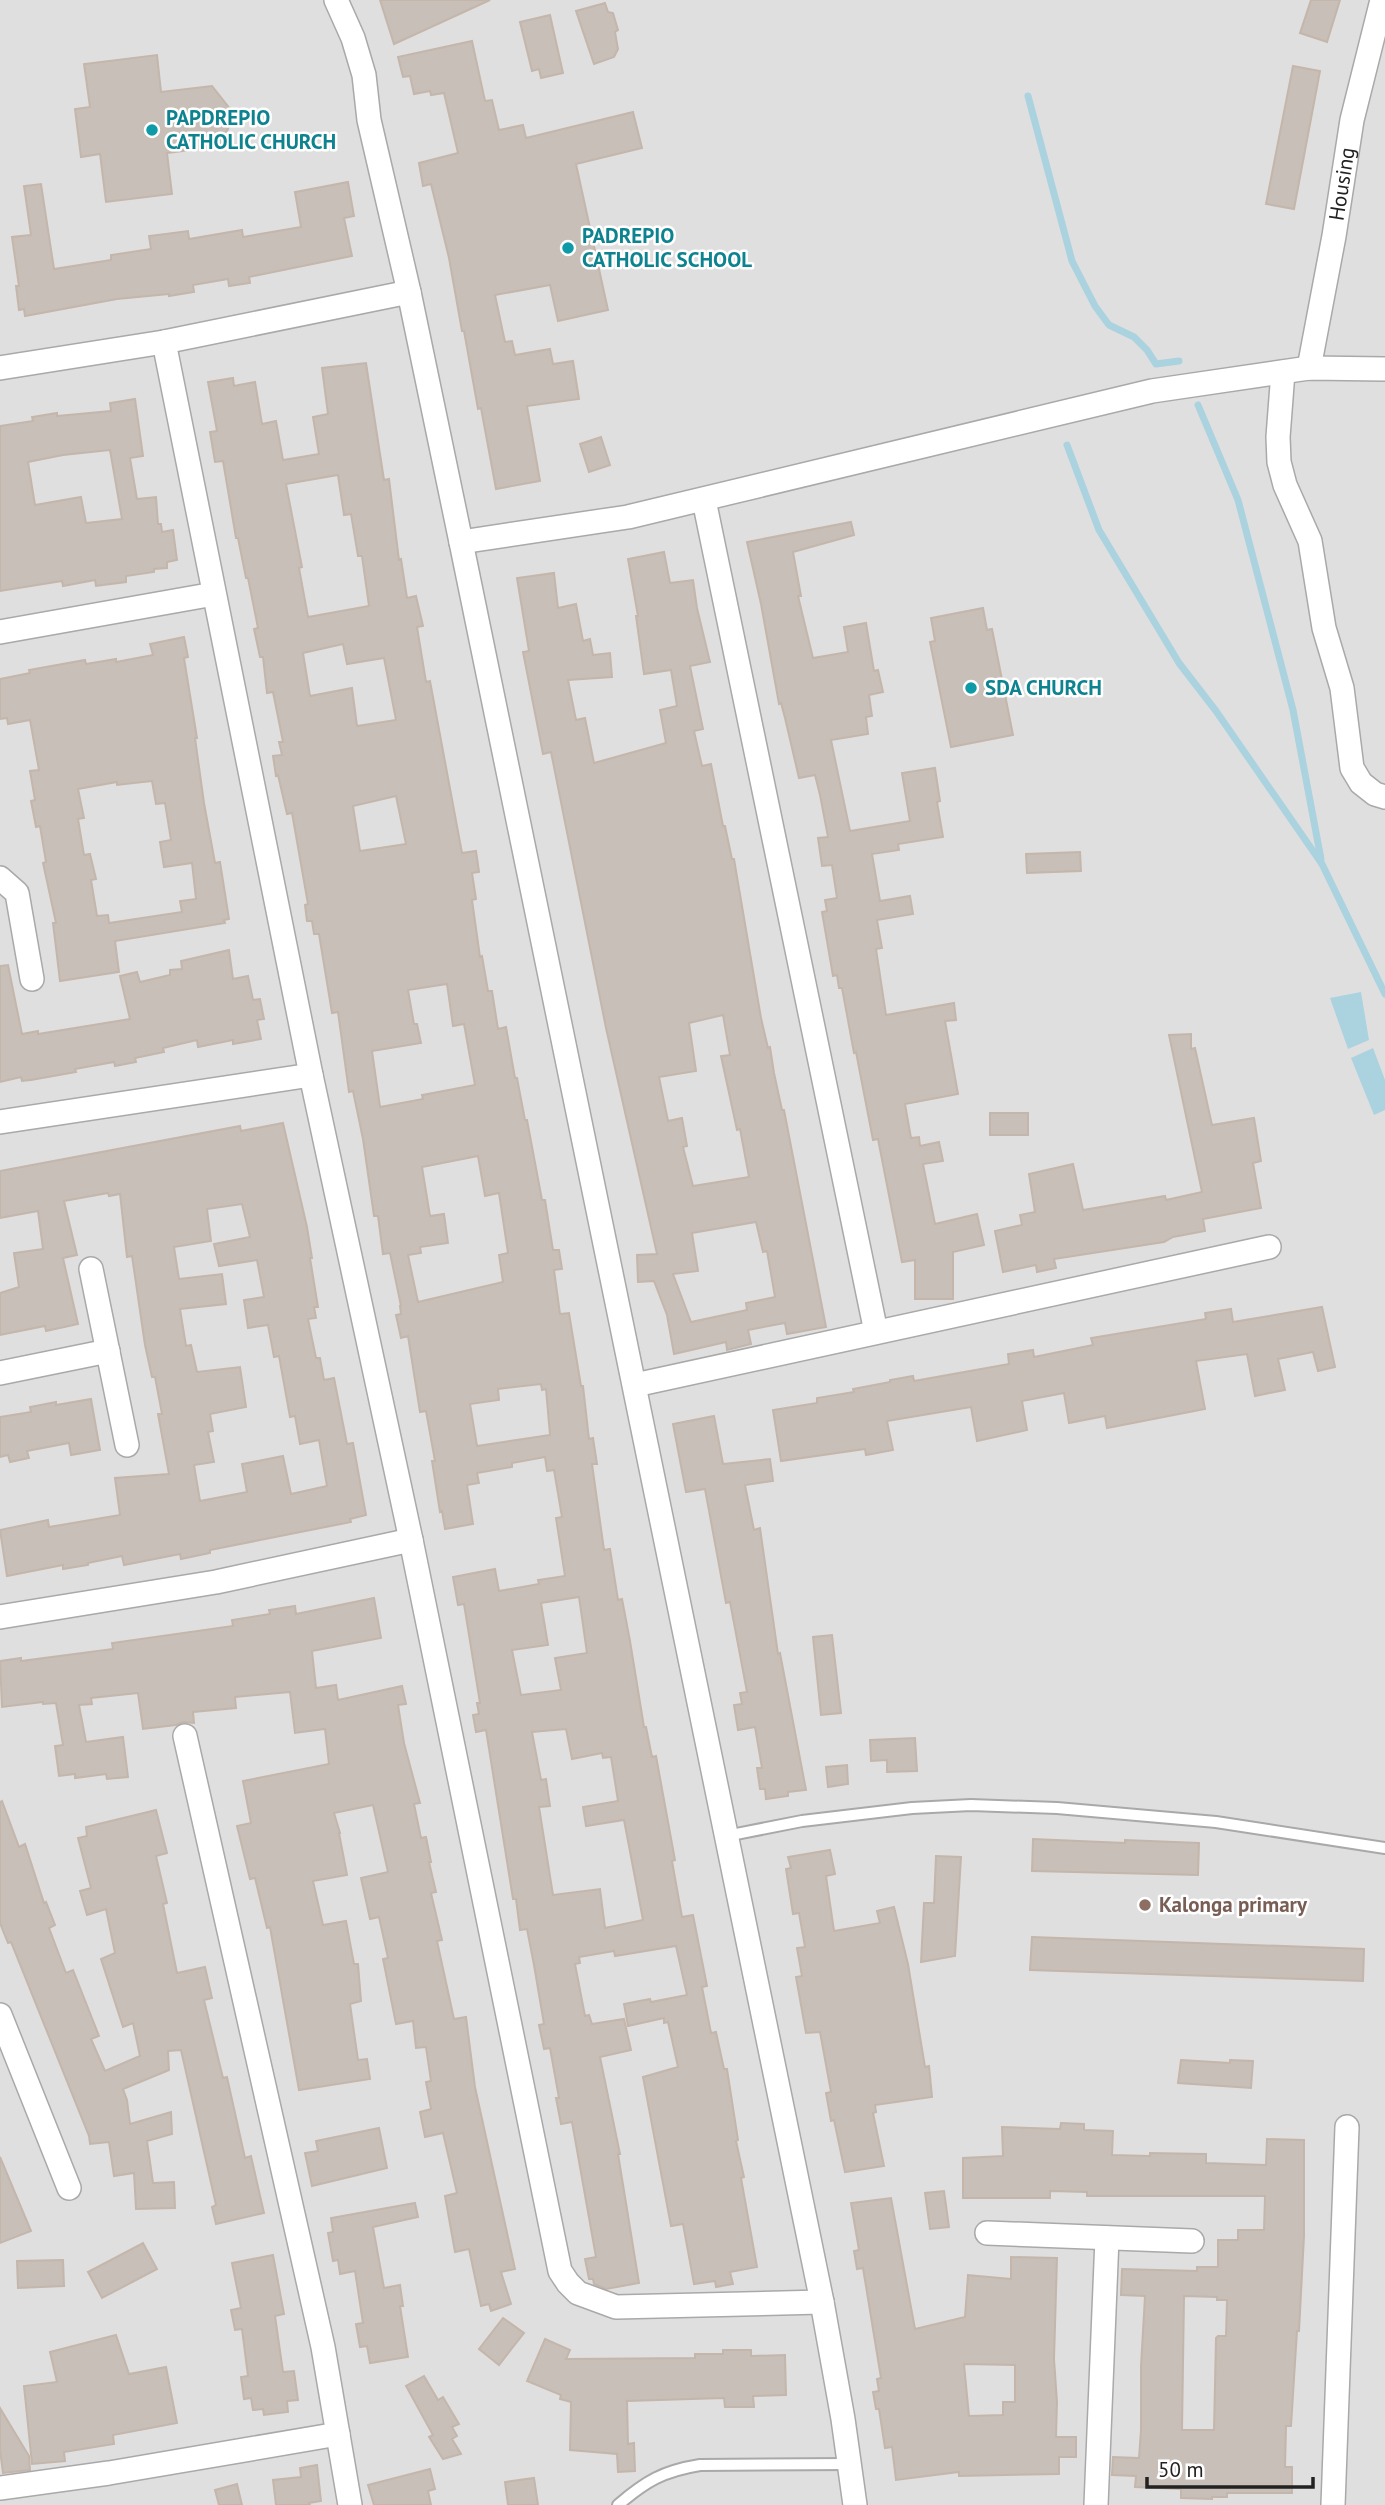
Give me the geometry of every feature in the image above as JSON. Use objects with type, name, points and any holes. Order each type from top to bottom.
[{"type":"street","points":[[336,0],[353,38],[364,75],[369,120],[461,542],[822,2302],[855,2505]]},
{"type":"street","name":"Housing","points":[[1308,368],[1334,236],[1352,120],[1382,0]]},
{"type":"street","points":[[0,368],[164,342],[408,292]]},
{"type":"street","points":[[164,342],[311,1075],[411,1540],[560,2271],[578,2293],[616,2307],[822,2302]]},
{"type":"street","points":[[461,542],[628,517],[1152,391],[1308,368],[1385,369]]},
{"type":"street","points":[[1283,372],[1278,437],[1279,462],[1285,485],[1310,541],[1324,628],[1342,688],[1352,768],[1361,783],[1375,794],[1385,797]]},
{"type":"street","points":[[704,500],[876,1332]]},
{"type":"street","points":[[0,632],[214,594]]},
{"type":"street","points":[[0,878],[18,893],[32,979]]},
{"type":"street","points":[[0,1122],[311,1075]]},
{"type":"street","points":[[635,1385],[1269,1247]]},
{"type":"street","points":[[91,1269],[127,1445]]},
{"type":"street","points":[[0,1373],[108,1351]]},
{"type":"street","points":[[0,1617],[216,1582],[411,1540]]},
{"type":"street","points":[[185,1735],[323,2347],[350,2505]]},
{"type":"street","points":[[0,2015],[69,2188]]},
{"type":"street","points":[[1333,2505],[1348,2127]]},
{"type":"street","points":[[987,2233],[1192,2241]]},
{"type":"street","points":[[1096,2505],[1107,2238]]},
{"type":"street","points":[[0,2488],[338,2434]]},
{"type":"lane","points":[[726,1836],[802,1821],[971,1804],[1057,1808],[1216,1822],[1385,1848]]},
{"type":"lane","points":[[618,2505],[654,2477],[676,2469],[700,2465],[850,2464]]},
{"type":"shaded area","points":[[0,0],[1385,0],[1385,2505],[0,2505]]},
{"type":"water","points":[[1361,992],[1369,1040],[1348,1049],[1330,998]]},
{"type":"water","points":[[1373,1048],[1385,1080],[1385,1110],[1374,1115],[1351,1058]]},
{"type":"building","points":[[380,0],[490,0],[394,44]]},
{"type":"building","points":[[1311,0],[1340,0],[1327,42],[1300,33]]},
{"type":"building","points":[[605,3],[608,12],[613,13],[618,30],[615,32],[618,49],[614,57],[594,64],[576,11]]},
{"type":"building","points":[[550,15],[563,73],[541,78],[539,69],[532,71],[520,22]]},
{"type":"building","points":[[472,41],[485,101],[492,100],[499,130],[523,125],[526,138],[633,112],[642,148],[576,164],[608,310],[558,321],[550,285],[495,295],[505,342],[512,341],[515,355],[550,349],[553,364],[573,361],[579,399],[527,406],[540,481],[496,489],[449,258],[431,184],[423,186],[419,163],[458,153],[444,93],[431,95],[430,91],[414,94],[410,76],[403,77],[398,57]]},
{"type":"building","name":"PAPDREPIO CATHOLIC CHURCH","points":[[157,55],[161,92],[212,86],[234,114],[221,146],[167,153],[172,194],[106,202],[100,154],[81,157],[75,109],[90,107],[84,64]]},
{"type":"building","points":[[1293,66],[1320,71],[1294,209],[1266,204]]},
{"type":"building","points":[[348,182],[354,216],[344,218],[352,256],[249,277],[250,283],[229,286],[228,279],[193,285],[194,292],[117,299],[25,316],[24,309],[19,310],[16,286],[19,286],[12,237],[31,235],[24,186],[41,184],[54,269],[111,260],[111,255],[151,249],[149,236],[188,231],[189,239],[242,230],[243,237],[301,227],[295,192]]},
{"type":"building","points":[[366,363],[384,480],[389,479],[399,560],[401,559],[407,598],[416,596],[423,626],[417,627],[426,682],[430,681],[462,853],[476,851],[479,872],[472,873],[476,899],[472,900],[480,957],[482,956],[488,991],[492,991],[498,1029],[506,1027],[542,1200],[545,1200],[553,1250],[559,1250],[562,1269],[554,1270],[560,1314],[569,1313],[583,1386],[589,1439],[593,1438],[597,1464],[592,1464],[604,1550],[610,1549],[618,1600],[622,1599],[644,1727],[652,1757],[656,1756],[675,1860],[672,1861],[682,1917],[693,1915],[707,1986],[702,1987],[711,2033],[716,2032],[724,2069],[727,2069],[738,2140],[736,2141],[744,2177],[741,2178],[757,2267],[730,2272],[733,2284],[716,2287],[715,2281],[694,2284],[683,2224],[671,2226],[643,2077],[678,2067],[668,2022],[664,2023],[664,2018],[628,2026],[624,2004],[687,1995],[676,1946],[615,1956],[614,1951],[579,1957],[580,1963],[575,1964],[585,2016],[589,2015],[592,2024],[624,2019],[631,2050],[600,2057],[620,2154],[639,2283],[606,2289],[589,2279],[585,2259],[596,2257],[572,2122],[561,2124],[550,2048],[544,2049],[539,2025],[544,2024],[534,1965],[527,1929],[520,1930],[516,1899],[513,1899],[486,1730],[476,1732],[473,1715],[479,1714],[477,1703],[480,1703],[464,1604],[458,1605],[453,1577],[495,1569],[499,1591],[565,1576],[556,1518],[562,1517],[554,1470],[547,1471],[545,1457],[512,1463],[512,1467],[477,1473],[479,1483],[467,1485],[473,1524],[445,1529],[442,1511],[440,1512],[426,1411],[420,1412],[408,1336],[401,1338],[396,1315],[401,1314],[401,1306],[390,1253],[383,1254],[378,1216],[374,1216],[363,1139],[353,1091],[349,1092],[338,1012],[332,1013],[319,934],[314,934],[312,921],[307,921],[305,905],[308,904],[292,813],[287,814],[273,756],[282,755],[279,742],[283,742],[273,692],[267,693],[263,657],[260,657],[254,629],[258,628],[248,578],[236,538],[223,461],[215,462],[210,432],[217,431],[208,382],[233,378],[234,386],[255,382],[262,424],[276,421],[283,460],[319,454],[313,417],[328,414],[322,368]],"holes":[[[338,475],[344,515],[351,514],[358,556],[362,556],[369,606],[308,617],[299,568],[302,567],[286,484]],[[343,644],[347,664],[384,658],[396,720],[357,726],[352,688],[310,696],[303,653]],[[396,796],[406,844],[360,851],[353,806]],[[447,984],[453,1026],[464,1024],[475,1085],[422,1095],[423,1099],[380,1107],[372,1051],[421,1043],[417,1024],[414,1024],[408,990]],[[478,1156],[485,1196],[499,1193],[508,1253],[499,1255],[503,1282],[418,1302],[408,1255],[421,1253],[420,1247],[448,1243],[444,1214],[430,1216],[422,1167]],[[541,1384],[542,1390],[546,1389],[550,1435],[477,1446],[470,1404],[499,1400],[498,1389]],[[579,1597],[587,1653],[555,1658],[561,1690],[521,1695],[512,1650],[548,1645],[541,1603]],[[566,1729],[572,1759],[602,1753],[603,1758],[611,1757],[618,1801],[583,1807],[586,1826],[624,1820],[643,1920],[605,1928],[600,1889],[553,1895],[539,1807],[550,1806],[546,1779],[541,1780],[532,1732]]]},
{"type":"building","points":[[135,399],[143,456],[130,458],[137,499],[156,497],[158,524],[161,524],[162,532],[173,530],[177,560],[167,562],[167,568],[126,576],[126,582],[96,586],[95,580],[63,586],[62,581],[0,591],[0,426],[33,421],[32,417],[57,413],[57,416],[111,411],[110,403]],"holes":[[[110,450],[122,519],[86,523],[81,497],[35,505],[28,462]]]},
{"type":"building","points":[[601,437],[610,465],[589,472],[580,444]]},
{"type":"building","points":[[851,522],[854,535],[793,552],[801,596],[798,596],[813,658],[848,652],[844,627],[866,623],[874,671],[878,670],[883,692],[869,695],[872,716],[866,717],[868,734],[831,740],[850,831],[910,821],[902,773],[935,768],[943,837],[898,844],[899,850],[872,854],[880,901],[910,896],[913,914],[877,920],[882,948],[876,949],[886,1015],[954,1003],[956,1020],[945,1021],[958,1094],[905,1104],[911,1138],[919,1137],[920,1146],[939,1142],[943,1161],[923,1164],[935,1224],[977,1214],[984,1245],[953,1252],[953,1299],[915,1299],[915,1260],[902,1262],[878,1139],[873,1140],[842,988],[839,988],[837,975],[833,976],[822,912],[827,911],[825,900],[837,898],[832,865],[822,866],[818,838],[828,837],[820,795],[815,775],[799,778],[781,703],[779,704],[747,542]]},
{"type":"building","points":[[664,552],[670,583],[693,580],[710,662],[690,666],[703,729],[694,731],[702,766],[711,764],[723,826],[734,859],[761,1018],[784,1110],[826,1327],[787,1334],[785,1323],[748,1330],[751,1344],[727,1350],[726,1342],[674,1354],[667,1315],[654,1281],[638,1282],[637,1255],[657,1254],[606,1028],[551,752],[543,754],[523,652],[529,651],[517,578],[554,573],[558,608],[576,604],[583,641],[590,639],[593,655],[610,653],[612,677],[568,680],[576,720],[585,718],[594,763],[666,743],[660,710],[677,706],[671,670],[644,674],[628,559]],"holes":[[[723,1015],[730,1055],[721,1056],[749,1177],[693,1186],[683,1147],[687,1146],[682,1118],[668,1121],[659,1077],[696,1071],[689,1023]],[[756,1222],[763,1252],[767,1251],[775,1297],[746,1303],[747,1310],[691,1322],[673,1274],[698,1271],[692,1233]]]},
{"type":"building","name":"SDA CHURCH","points":[[983,608],[987,630],[992,629],[1013,735],[951,747],[930,642],[935,641],[931,618]]},
{"type":"building","points":[[184,637],[188,657],[184,658],[204,803],[215,863],[220,862],[229,919],[224,920],[225,923],[115,941],[119,972],[60,981],[53,923],[56,923],[43,863],[46,862],[40,826],[36,827],[31,801],[35,800],[30,771],[39,770],[30,720],[8,724],[7,718],[0,719],[0,679],[30,673],[29,670],[85,660],[86,664],[116,659],[116,662],[153,655],[150,644]],"holes":[[[152,781],[156,804],[165,803],[171,840],[160,842],[164,867],[192,863],[196,899],[180,901],[182,912],[109,923],[108,915],[97,916],[91,880],[96,879],[90,854],[84,855],[78,819],[84,818],[78,789],[117,782],[117,785]]]},
{"type":"building","points":[[1080,852],[1081,871],[1027,873],[1026,854]]},
{"type":"building","points":[[229,950],[233,979],[248,976],[253,1000],[260,999],[264,1019],[257,1020],[261,1039],[233,1044],[233,1040],[198,1047],[197,1040],[163,1048],[164,1052],[135,1058],[136,1062],[115,1066],[114,1062],[31,1080],[22,1081],[21,1077],[0,1082],[0,966],[8,965],[22,1034],[38,1031],[38,1034],[130,1019],[120,976],[137,972],[140,982],[170,975],[170,970],[182,969],[181,961]]},
{"type":"building","points":[[1191,1034],[1191,1049],[1195,1048],[1212,1125],[1254,1118],[1261,1161],[1253,1163],[1261,1208],[1203,1219],[1205,1231],[1173,1237],[1164,1242],[1054,1259],[1056,1268],[1037,1272],[1036,1265],[1003,1272],[995,1231],[1022,1225],[1020,1215],[1035,1212],[1029,1174],[1073,1164],[1083,1210],[1165,1196],[1166,1200],[1202,1192],[1169,1035]]},
{"type":"building","points":[[990,1113],[1028,1113],[1028,1135],[990,1135]]},
{"type":"building","points":[[283,1123],[312,1258],[318,1307],[314,1307],[316,1318],[308,1319],[316,1358],[320,1358],[324,1380],[334,1378],[347,1444],[353,1443],[366,1515],[350,1519],[351,1522],[210,1550],[210,1553],[181,1559],[180,1554],[124,1565],[122,1556],[88,1565],[63,1569],[63,1565],[7,1576],[0,1530],[48,1520],[49,1527],[120,1515],[115,1478],[169,1474],[158,1414],[162,1414],[145,1345],[132,1256],[127,1257],[120,1194],[109,1196],[108,1193],[64,1201],[77,1255],[63,1258],[78,1324],[46,1331],[45,1326],[0,1335],[0,1293],[19,1287],[14,1253],[43,1249],[38,1211],[0,1218],[0,1171],[240,1126],[241,1131]],"holes":[[[242,1204],[250,1237],[214,1244],[219,1266],[257,1260],[264,1297],[244,1300],[248,1328],[268,1325],[274,1357],[279,1356],[290,1417],[295,1416],[300,1444],[319,1440],[327,1486],[291,1494],[283,1456],[242,1464],[247,1492],[200,1501],[194,1465],[214,1462],[208,1432],[213,1431],[210,1414],[246,1407],[240,1367],[197,1372],[191,1345],[186,1346],[180,1309],[226,1304],[222,1274],[179,1279],[174,1247],[211,1241],[207,1209]]]},
{"type":"building","points":[[1322,1307],[1335,1367],[1318,1371],[1313,1352],[1278,1359],[1285,1390],[1255,1396],[1247,1354],[1196,1361],[1205,1409],[1107,1428],[1105,1416],[1069,1423],[1064,1393],[1022,1401],[1027,1430],[977,1441],[971,1407],[887,1421],[893,1450],[866,1455],[865,1449],[781,1461],[773,1410],[817,1403],[817,1398],[854,1392],[853,1389],[890,1380],[913,1376],[914,1381],[1009,1364],[1008,1354],[1033,1350],[1034,1357],[1093,1345],[1091,1338],[1206,1319],[1205,1313],[1231,1309],[1233,1322]]},
{"type":"building","points":[[91,1399],[100,1450],[71,1455],[69,1443],[27,1451],[29,1458],[10,1462],[8,1455],[0,1457],[0,1417],[31,1412],[30,1407]]},
{"type":"building","points":[[714,1416],[723,1464],[770,1459],[773,1481],[745,1485],[754,1530],[760,1528],[778,1654],[780,1653],[806,1790],[788,1792],[788,1796],[766,1799],[765,1789],[760,1789],[757,1768],[762,1768],[755,1727],[738,1730],[734,1705],[742,1704],[740,1693],[747,1692],[730,1602],[726,1603],[705,1489],[686,1492],[673,1424]]},
{"type":"building","points":[[374,1598],[381,1638],[312,1651],[316,1688],[336,1685],[338,1700],[402,1686],[406,1704],[398,1705],[404,1743],[420,1803],[414,1804],[421,1838],[426,1837],[436,1892],[431,1893],[442,1940],[437,1941],[454,2019],[466,2017],[475,2087],[515,2269],[501,2272],[511,2304],[491,2311],[489,2304],[481,2306],[469,2249],[455,2252],[445,2196],[457,2193],[443,2133],[425,2137],[420,2112],[431,2109],[426,2082],[431,2081],[426,2047],[416,2048],[413,2021],[396,2024],[383,1959],[388,1958],[379,1917],[370,1919],[361,1878],[388,1872],[373,1805],[334,1813],[347,1875],[313,1881],[323,1925],[346,1921],[354,1964],[358,1964],[361,2001],[350,2004],[358,2060],[367,2059],[370,2079],[299,2090],[270,1927],[267,1928],[255,1878],[250,1879],[237,1826],[251,1823],[243,1781],[329,1764],[325,1729],[295,1733],[290,1692],[235,1697],[236,1708],[193,1712],[194,1723],[183,1722],[143,1729],[138,1693],[91,1698],[92,1704],[79,1705],[86,1742],[123,1737],[128,1777],[107,1779],[106,1774],[75,1778],[75,1774],[59,1776],[55,1746],[63,1745],[56,1703],[2,1707],[0,1661],[21,1658],[21,1661],[113,1649],[112,1643],[233,1626],[232,1620],[270,1614],[269,1610],[295,1606],[296,1614]]},
{"type":"building","points":[[832,1635],[841,1713],[821,1715],[813,1637]]},
{"type":"building","points":[[915,1738],[917,1771],[887,1772],[887,1760],[871,1761],[870,1740]]},
{"type":"building","points":[[847,1765],[848,1784],[828,1787],[826,1767]]},
{"type":"building","points":[[2,1801],[19,1847],[25,1844],[44,1903],[46,1902],[55,1925],[49,1928],[66,1973],[73,1970],[99,2036],[91,2039],[105,2071],[140,2056],[133,2023],[123,2027],[101,1959],[115,1953],[106,1909],[87,1915],[80,1891],[91,1888],[78,1838],[87,1836],[86,1827],[156,1810],[167,1853],[156,1856],[167,1903],[163,1904],[177,1973],[205,1967],[212,1998],[204,2000],[223,2078],[227,2077],[245,2158],[251,2156],[264,2213],[216,2224],[212,2207],[216,2205],[181,2050],[168,2051],[169,2070],[123,2089],[130,2124],[171,2112],[172,2134],[147,2141],[153,2183],[174,2182],[175,2208],[136,2209],[134,2173],[114,2176],[109,2142],[90,2144],[11,1942],[8,1943],[0,1923]]},
{"type":"building","points":[[1033,1839],[1199,1843],[1198,1875],[1032,1871]]},
{"type":"building","points":[[830,1850],[835,1874],[826,1876],[834,1931],[880,1923],[877,1911],[894,1907],[908,1964],[925,2067],[929,2066],[932,2097],[875,2105],[876,2112],[873,2113],[884,2166],[845,2172],[826,2093],[831,2092],[820,2032],[806,2033],[796,1977],[802,1976],[797,1948],[805,1947],[799,1913],[793,1914],[786,1869],[791,1868],[788,1857]]},
{"type":"building","points":[[936,1856],[961,1857],[955,1956],[921,1962],[924,1903],[934,1903]]},
{"type":"building","points":[[1032,1937],[1364,1949],[1363,1981],[1030,1970]]},
{"type":"building","points":[[1181,2060],[1230,2063],[1230,2060],[1253,2061],[1251,2088],[1178,2083]]},
{"type":"building","points":[[1061,2123],[1084,2124],[1084,2130],[1113,2131],[1112,2155],[1206,2154],[1206,2163],[1266,2165],[1267,2139],[1304,2140],[1304,2236],[1299,2331],[1291,2426],[1286,2426],[1285,2467],[1292,2467],[1292,2493],[1227,2493],[1227,2497],[1212,2499],[1181,2498],[1181,2489],[1135,2487],[1136,2476],[1112,2475],[1113,2457],[1139,2458],[1141,2430],[1145,2296],[1121,2295],[1122,2269],[1197,2271],[1197,2267],[1218,2267],[1218,2240],[1238,2240],[1238,2230],[1264,2230],[1265,2196],[1087,2196],[1087,2192],[1050,2191],[1050,2198],[963,2198],[963,2158],[1003,2156],[1002,2127],[1060,2129]],"holes":[[[1184,2296],[1217,2297],[1217,2300],[1227,2300],[1226,2336],[1216,2338],[1214,2430],[1182,2430]]]},
{"type":"building","points":[[379,2128],[387,2168],[312,2186],[305,2153],[318,2151],[316,2141]]},
{"type":"building","points":[[0,2157],[31,2231],[0,2243]]},
{"type":"building","points":[[944,2191],[949,2227],[930,2229],[925,2193]]},
{"type":"building","points":[[891,2198],[915,2329],[965,2317],[968,2275],[1011,2279],[1011,2257],[1057,2258],[1054,2359],[1056,2437],[1076,2437],[1076,2457],[1059,2457],[1059,2474],[959,2476],[959,2472],[896,2480],[892,2447],[885,2448],[879,2409],[876,2409],[873,2392],[879,2391],[877,2379],[881,2378],[863,2268],[857,2269],[854,2251],[859,2250],[851,2203]],"holes":[[[964,2364],[1015,2365],[1015,2402],[1003,2402],[1003,2415],[969,2416]]]},
{"type":"building","points":[[415,2203],[418,2217],[373,2227],[384,2288],[400,2285],[403,2306],[400,2306],[408,2357],[370,2363],[367,2346],[360,2347],[356,2324],[363,2323],[355,2271],[340,2274],[338,2260],[333,2261],[328,2233],[333,2232],[331,2218]]},
{"type":"building","points":[[143,2243],[157,2269],[102,2298],[88,2272]]},
{"type":"building","points":[[273,2255],[284,2314],[275,2316],[283,2372],[294,2371],[298,2400],[287,2401],[288,2412],[264,2415],[263,2409],[253,2410],[251,2398],[244,2399],[241,2377],[248,2376],[242,2329],[235,2330],[231,2310],[241,2308],[232,2263]]},
{"type":"building","points":[[63,2260],[64,2286],[18,2288],[17,2261]]},
{"type":"building","points":[[503,2318],[524,2333],[499,2365],[479,2349]]},
{"type":"building","points":[[116,2335],[129,2374],[166,2367],[177,2423],[113,2435],[114,2444],[64,2452],[65,2461],[32,2464],[24,2386],[57,2382],[50,2352]]},
{"type":"building","points":[[545,2339],[570,2350],[566,2359],[695,2358],[695,2354],[723,2354],[723,2350],[751,2350],[751,2356],[785,2355],[786,2395],[753,2396],[754,2407],[725,2407],[724,2398],[627,2401],[628,2444],[634,2443],[635,2471],[618,2472],[617,2454],[570,2450],[571,2402],[527,2381]]},
{"type":"building","points":[[424,2376],[438,2400],[443,2397],[459,2424],[452,2427],[457,2436],[452,2439],[461,2454],[443,2459],[429,2437],[433,2435],[406,2386]]},
{"type":"building","points":[[0,2408],[29,2456],[30,2470],[3,2473]]},
{"type":"building","points":[[317,2465],[321,2501],[309,2503],[310,2505],[276,2505],[273,2480],[301,2477],[300,2468]]},
{"type":"building","points":[[430,2469],[435,2489],[428,2491],[431,2505],[374,2505],[368,2485]]},
{"type":"building","points":[[534,2478],[538,2505],[508,2505],[505,2482]]},
{"type":"building","points":[[237,2484],[242,2505],[219,2505],[215,2490]]},
{"type":"waterway","points":[[1028,96],[1072,261],[1095,306],[1109,325],[1134,337],[1156,364],[1179,361]]},
{"type":"waterway","points":[[1198,405],[1238,500],[1293,710],[1321,859]]},
{"type":"waterway","points":[[1067,445],[1099,530],[1179,663],[1216,711],[1322,864],[1385,994]]},
{"type":"place","name":"PAPDREPIO CATHOLIC CHURCH","points":[[152,130]]},
{"type":"place","name":"PADREPIO CATHOLIC SCHOOL","points":[[568,248]]},
{"type":"place","name":"SDA CHURCH","points":[[971,688]]},
{"type":"place","name":"Kalonga primary","points":[[1145,1905]]}]
